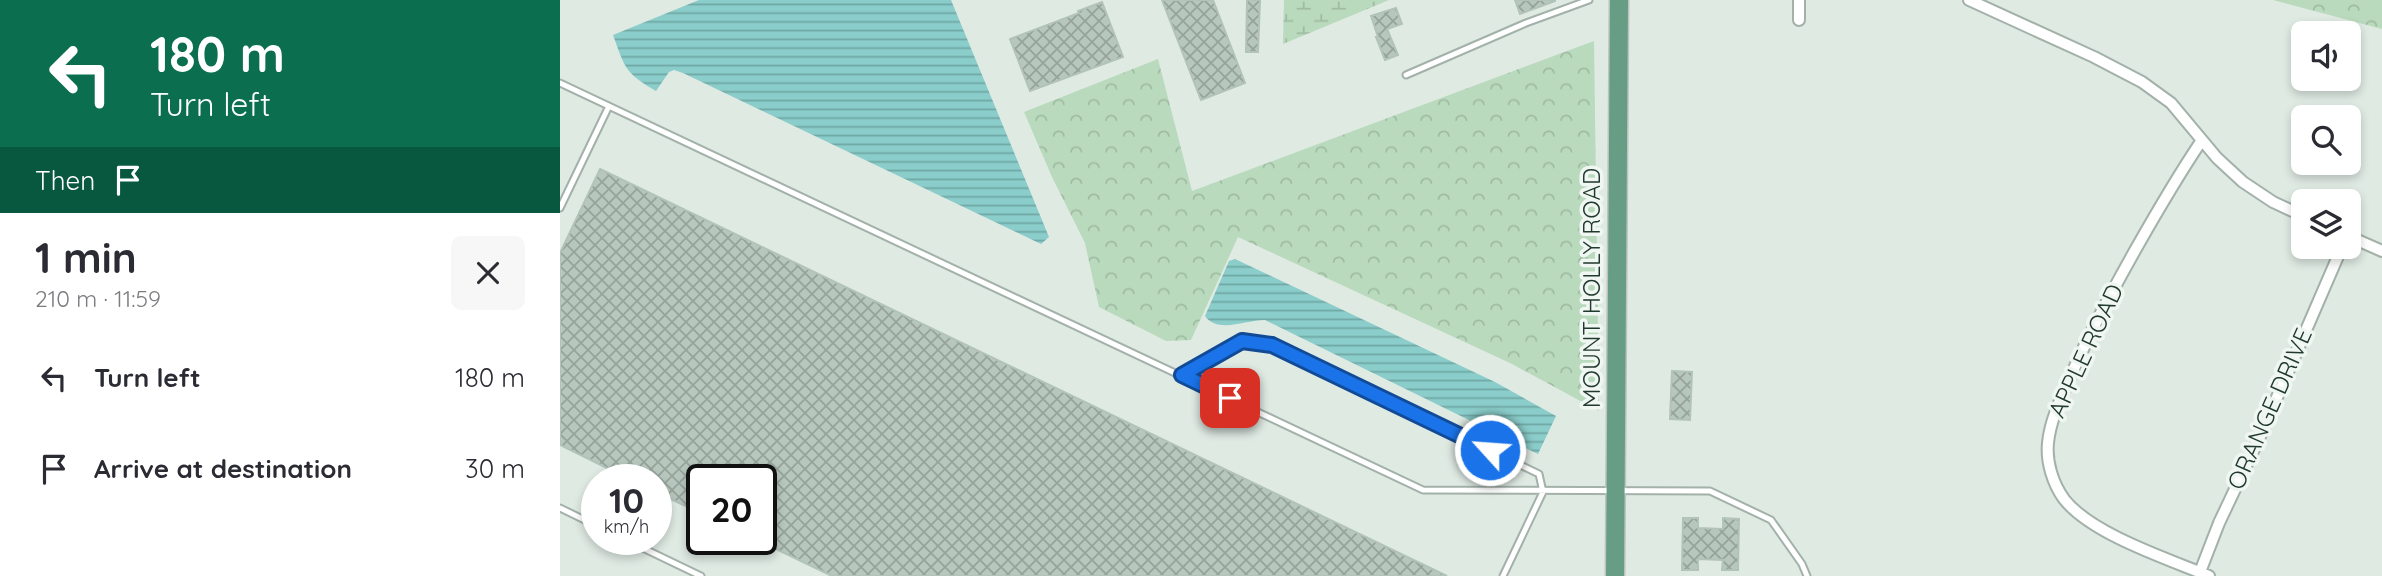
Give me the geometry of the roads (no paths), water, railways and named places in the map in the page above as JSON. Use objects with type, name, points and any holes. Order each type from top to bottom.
[{"type":"main road","name":"MOUNT HOLLY ROAD","points":[[1615,576],[1619,0]]},
{"type":"street","points":[[1798,20],[1800,0]]},
{"type":"street","points":[[1972,1],[2142,82],[2171,103],[2217,158],[2243,182],[2291,210]]},
{"type":"street","name":"APPLE ROAD","points":[[2202,140],[2172,186],[2105,303],[2062,398],[2048,444],[2048,458],[2057,486],[2065,499],[2088,520],[2116,536],[2205,574]]},
{"type":"street","points":[[2361,242],[2382,251]]},
{"type":"street","name":"ORANGE DRIVE","points":[[2205,574],[2219,523],[2262,432],[2337,259]]},
{"type":"lane","points":[[1406,75],[1526,23],[1589,0]]},
{"type":"lane","points":[[560,83],[1423,490],[1710,491],[1771,520],[1802,564],[1807,576]]},
{"type":"lane","points":[[560,208],[609,106]]},
{"type":"lane","points":[[1182,375],[1242,341],[1272,345],[1539,474],[1543,492],[1503,576]]},
{"type":"lane","points":[[560,508],[581,518]]},
{"type":"lane","points":[[657,555],[701,576]]},
{"type":"water","points":[[699,0],[951,0],[1049,237],[1041,244],[683,73],[674,70],[669,72],[656,91],[632,74],[627,69],[613,35]]},
{"type":"water","points":[[1235,259],[1495,382],[1556,416],[1538,454],[1265,320],[1232,325],[1210,321],[1205,316],[1229,261]]}]
